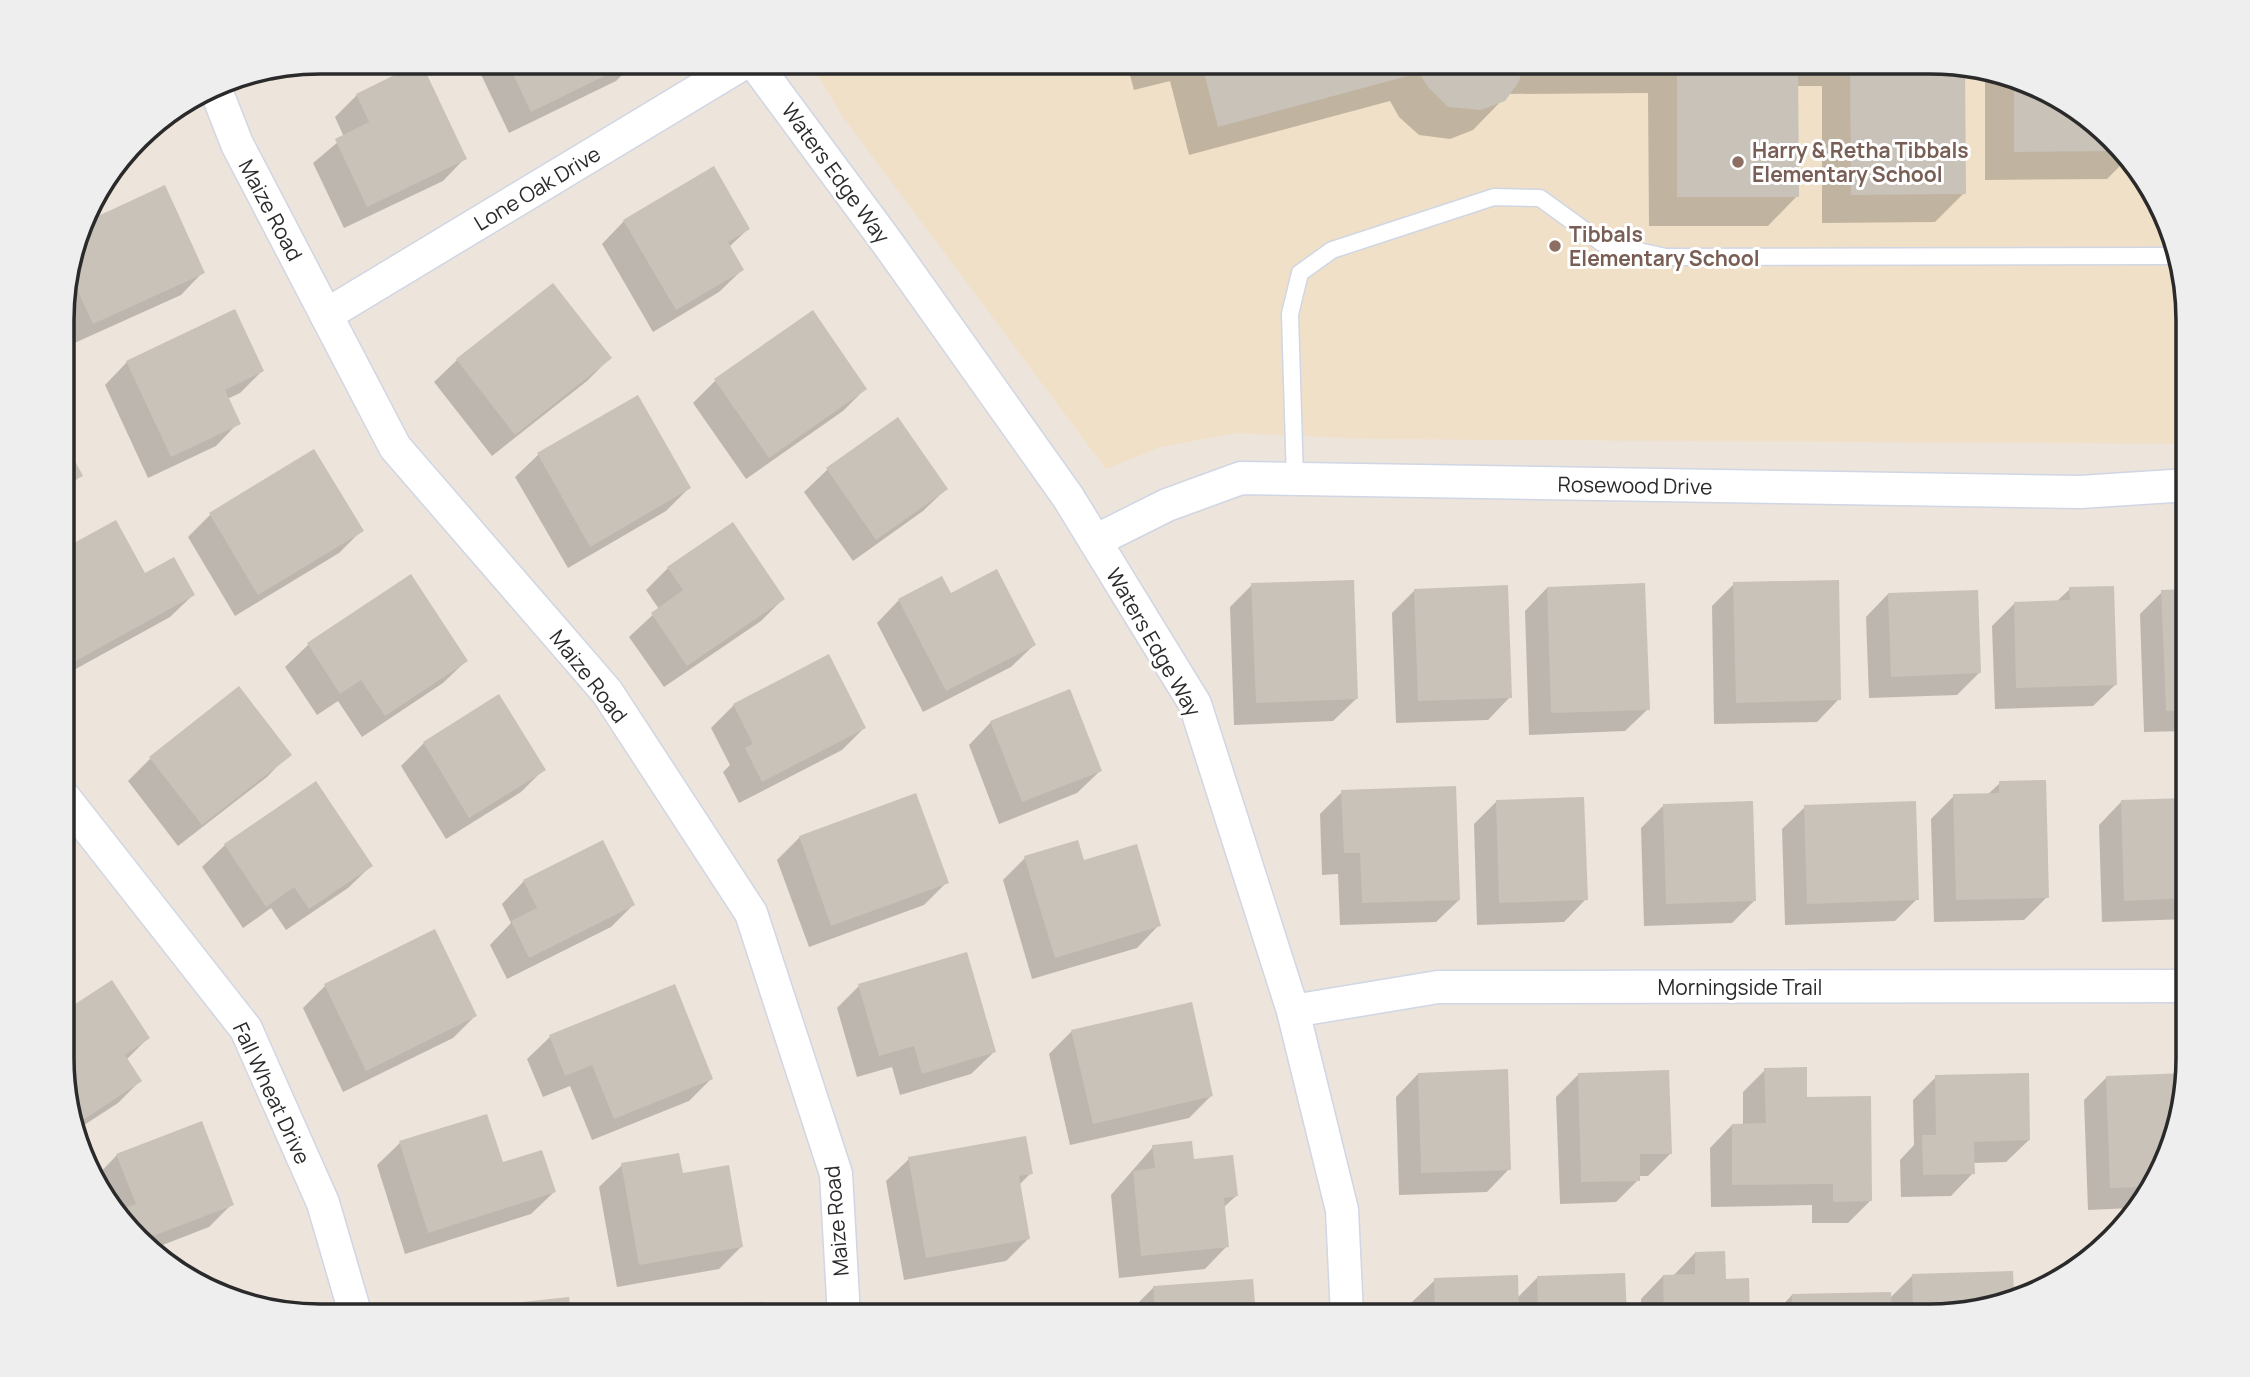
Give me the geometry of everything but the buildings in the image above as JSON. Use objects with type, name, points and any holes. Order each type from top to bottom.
[{"type":"street","name":"Lone Oak Drive","points":[[326,315],[725,74]]},
{"type":"street","name":"Waters Edge Way","points":[[763,74],[889,245],[1068,497],[1195,704],[1293,1011],[1342,1210],[1346,1303]]},
{"type":"street","name":"Maize Road","points":[[218,95],[237,144],[395,447],[607,692],[751,913],[836,1174],[843,1304]]},
{"type":"street","name":"Rosewood Drive","points":[[1095,541],[1167,505],[1241,478],[2080,492],[2176,486]]},
{"type":"street","name":"Fall Wheat Drive","points":[[74,810],[246,1029],[323,1203],[352,1304]]},
{"type":"street","name":"Morningside Trail","points":[[1293,1011],[1438,987],[2176,986]]},
{"type":"lane","points":[[1295,480],[1290,314],[1300,273],[1332,250],[1494,197],[1540,198],[1602,243],[1666,257],[2168,256]]},
{"type":"shaded area","name":"Tibbals Elementary School","points":[[817,74],[1947,74],[1978,78],[2025,92],[2054,106],[2080,124],[2115,157],[2144,197],[2163,240],[2174,287],[2176,444],[1364,439],[1236,433],[1161,447],[1106,469],[842,116]]},
{"type":"place","name":"Harry & Retha Tibbals Elementary School","points":[[1738,162]]},
{"type":"place","name":"Tibbals Elementary School","points":[[1555,246]]}]
